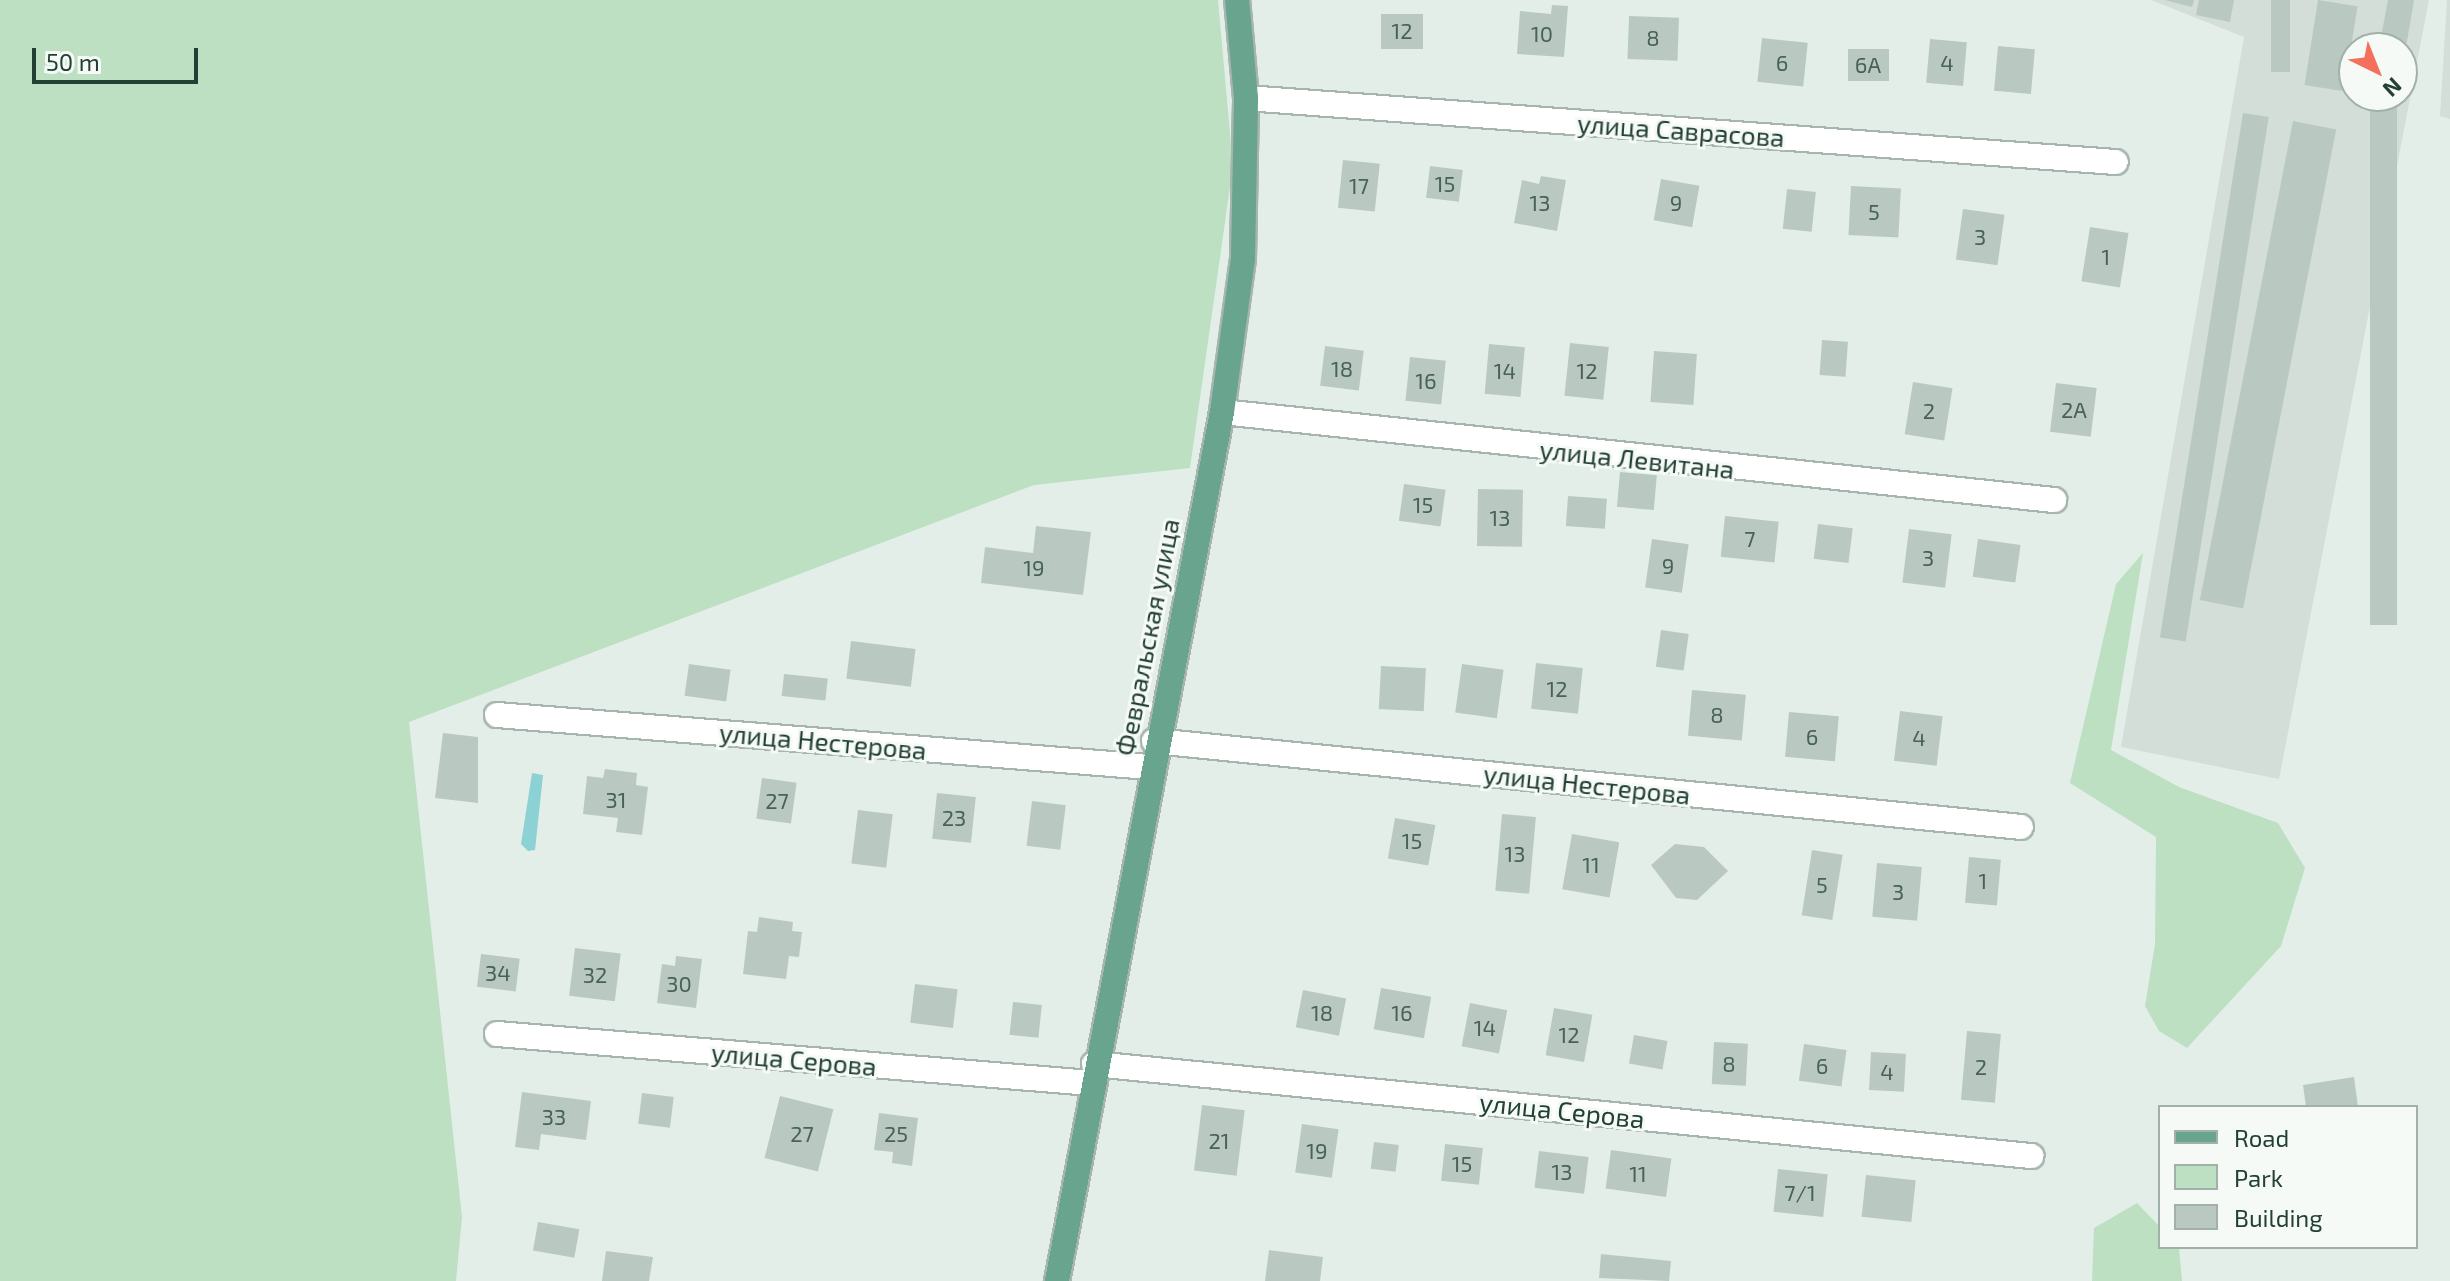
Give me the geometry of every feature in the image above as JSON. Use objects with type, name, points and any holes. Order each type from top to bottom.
[{"type":"main road","name":"Февральская улица","points":[[1057,1281],[1149,767],[1222,412],[1243,258],[1246,98],[1237,0]]},
{"type":"street","name":"улица Саврасова","points":[[1246,98],[2116,162]]},
{"type":"street","name":"улица Левитана","points":[[1222,412],[2054,500]]},
{"type":"street","name":"улица Нестерова","points":[[497,715],[1149,767]]},
{"type":"street","name":"улица Нестерова","points":[[1154,741],[2021,827]]},
{"type":"street","name":"улица Серова","points":[[497,1034],[1092,1074],[2031,1156]]},
{"type":"shaded area","points":[[2151,0],[2429,0],[2418,57],[2418,32],[2338,32],[2338,112],[2407,112],[2279,779],[2121,747],[2244,37]]},
{"type":"shaded area","points":[[2447,0],[2450,0],[2450,119],[2440,116]]},
{"type":"green space","points":[[0,0],[1218,0],[1233,166],[1190,468],[1034,485],[409,722],[462,1217],[456,1281],[0,1281]]},
{"type":"green space","points":[[2143,553],[2111,750],[2179,787],[2278,823],[2305,868],[2281,946],[2187,1048],[2159,1031],[2145,1006],[2155,944],[2156,837],[2070,783],[2116,584]]},
{"type":"green space","points":[[2137,1203],[2158,1225],[2158,1249],[2179,1249],[2182,1281],[2092,1281],[2094,1228]]},
{"type":"water","points":[[532,773],[543,775],[535,850],[528,851],[521,844]]},
{"type":"building","points":[[2165,0],[2194,0],[2192,7]]},
{"type":"building","points":[[2199,0],[2234,0],[2230,22],[2196,15]]},
{"type":"building","points":[[2271,0],[2290,0],[2290,72],[2271,72]]},
{"type":"building","points":[[2318,0],[2358,6],[2353,32],[2338,32],[2338,90],[2305,85]]},
{"type":"building","points":[[2388,0],[2414,0],[2409,32],[2382,32]]},
{"type":"building","points":[[1552,5],[1568,6],[1564,57],[1517,54],[1520,11],[1551,14]]},
{"type":"building","points":[[1381,14],[1423,14],[1423,49],[1381,49]]},
{"type":"building","points":[[1629,16],[1679,18],[1677,61],[1627,59]]},
{"type":"building","points":[[1762,38],[1808,43],[1803,87],[1757,82]]},
{"type":"building","points":[[1930,39],[1967,42],[1963,86],[1926,83]]},
{"type":"building","points":[[1998,46],[2035,49],[2031,94],[1994,91]]},
{"type":"building","points":[[1848,49],[1889,49],[1889,81],[1848,81]]},
{"type":"building","points":[[2370,112],[2397,112],[2397,625],[2370,625]]},
{"type":"building","points":[[2243,113],[2269,117],[2186,642],[2160,637]]},
{"type":"building","points":[[2293,121],[2336,129],[2243,608],[2200,600]]},
{"type":"building","points":[[1343,160],[1380,164],[1375,212],[1338,208]]},
{"type":"building","points":[[1430,166],[1463,170],[1459,202],[1426,198]]},
{"type":"building","points":[[1541,176],[1566,180],[1557,231],[1514,223],[1522,180],[1539,184]]},
{"type":"building","points":[[1661,179],[1699,186],[1692,227],[1654,220]]},
{"type":"building","points":[[1851,186],[1901,189],[1898,238],[1848,235]]},
{"type":"building","points":[[1787,189],[1816,192],[1812,232],[1783,229]]},
{"type":"building","points":[[1963,209],[2005,215],[1997,265],[1956,260]]},
{"type":"building","points":[[2090,227],[2129,233],[2120,287],[2081,281]]},
{"type":"building","points":[[1822,340],[1848,342],[1845,377],[1820,375]]},
{"type":"building","points":[[1570,343],[1609,347],[1603,400],[1564,396]]},
{"type":"building","points":[[1489,344],[1525,347],[1521,397],[1485,394]]},
{"type":"building","points":[[1325,346],[1364,351],[1359,390],[1320,386]]},
{"type":"building","points":[[1654,351],[1697,354],[1693,405],[1650,402]]},
{"type":"building","points":[[1410,357],[1446,361],[1441,405],[1405,401]]},
{"type":"building","points":[[1913,382],[1953,388],[1944,441],[1905,434]]},
{"type":"building","points":[[2056,383],[2097,388],[2091,437],[2050,432]]},
{"type":"building","points":[[1620,472],[1657,475],[1654,510],[1617,507]]},
{"type":"building","points":[[1404,484],[1446,490],[1440,526],[1399,521]]},
{"type":"building","points":[[1478,489],[1523,490],[1522,547],[1477,546]]},
{"type":"building","points":[[1568,496],[1607,499],[1605,529],[1566,526]]},
{"type":"building","points":[[1725,516],[1779,522],[1774,562],[1721,557]]},
{"type":"building","points":[[1818,524],[1853,528],[1848,563],[1814,559]]},
{"type":"building","points":[[1036,526],[1091,532],[1083,595],[981,583],[985,547],[1033,553]]},
{"type":"building","points":[[1909,529],[1952,534],[1945,588],[1902,583]]},
{"type":"building","points":[[1652,539],[1689,544],[1682,593],[1645,588]]},
{"type":"building","points":[[1978,539],[2021,545],[2015,583],[1973,577]]},
{"type":"building","points":[[1661,630],[1689,634],[1684,671],[1656,667]]},
{"type":"building","points":[[851,641],[916,649],[911,687],[846,679]]},
{"type":"building","points":[[1536,663],[1583,668],[1578,714],[1531,709]]},
{"type":"building","points":[[689,664],[731,670],[726,702],[685,696]]},
{"type":"building","points":[[1462,664],[1504,670],[1497,718],[1455,713]]},
{"type":"building","points":[[1381,666],[1426,668],[1424,711],[1379,709]]},
{"type":"building","points":[[784,674],[828,679],[825,700],[782,696]]},
{"type":"building","points":[[1692,690],[1746,695],[1742,741],[1688,736]]},
{"type":"building","points":[[1900,711],[1943,716],[1937,766],[1894,761]]},
{"type":"building","points":[[1789,712],[1839,716],[1835,761],[1785,757]]},
{"type":"building","points":[[443,733],[478,737],[478,803],[435,798]]},
{"type":"building","points":[[605,769],[637,773],[636,785],[648,787],[642,835],[616,832],[618,818],[583,814],[587,776],[603,778]]},
{"type":"building","points":[[762,778],[797,783],[791,823],[756,819]]},
{"type":"building","points":[[937,793],[976,797],[971,843],[932,839]]},
{"type":"building","points":[[1032,801],[1066,805],[1060,850],[1027,846]]},
{"type":"building","points":[[858,810],[893,814],[886,868],[851,864]]},
{"type":"building","points":[[1502,814],[1536,817],[1529,894],[1495,891]]},
{"type":"building","points":[[1395,818],[1435,825],[1428,865],[1388,858]]},
{"type":"building","points":[[1572,834],[1619,842],[1610,897],[1562,889]]},
{"type":"building","points":[[1675,844],[1704,847],[1728,871],[1697,900],[1676,898],[1651,865]]},
{"type":"building","points":[[1812,850],[1843,855],[1832,920],[1802,915]]},
{"type":"building","points":[[1969,857],[2001,860],[1997,906],[1965,903]]},
{"type":"building","points":[[1877,863],[1922,867],[1917,921],[1872,917]]},
{"type":"building","points":[[759,917],[793,922],[792,931],[802,932],[799,957],[789,956],[786,979],[743,974],[748,931],[757,932]]},
{"type":"building","points":[[575,948],[621,954],[615,1001],[569,996]]},
{"type":"building","points":[[481,954],[520,959],[516,992],[477,987]]},
{"type":"building","points":[[676,956],[702,959],[696,1008],[657,1003],[662,964],[675,966]]},
{"type":"building","points":[[915,984],[958,989],[953,1028],[910,1023]]},
{"type":"building","points":[[1381,988],[1431,997],[1424,1038],[1374,1029]]},
{"type":"building","points":[[1303,990],[1346,998],[1339,1036],[1296,1027]]},
{"type":"building","points":[[1013,1002],[1042,1005],[1038,1038],[1010,1035]]},
{"type":"building","points":[[1470,1003],[1507,1010],[1499,1053],[1462,1046]]},
{"type":"building","points":[[1554,1008],[1592,1015],[1584,1062],[1546,1055]]},
{"type":"building","points":[[1967,1031],[2001,1034],[1995,1103],[1961,1100]]},
{"type":"building","points":[[1634,1035],[1667,1041],[1662,1069],[1629,1064]]},
{"type":"building","points":[[1714,1042],[1748,1044],[1746,1086],[1712,1084]]},
{"type":"building","points":[[1804,1044],[1847,1050],[1841,1087],[1799,1081]]},
{"type":"building","points":[[1871,1052],[1906,1054],[1904,1092],[1869,1090]]},
{"type":"building","points":[[2354,1077],[2358,1105],[2306,1105],[2303,1085]]},
{"type":"building","points":[[522,1092],[591,1101],[586,1140],[541,1134],[539,1150],[515,1147]]},
{"type":"building","points":[[642,1093],[674,1097],[670,1128],[638,1124]]},
{"type":"building","points":[[780,1096],[833,1109],[818,1171],[765,1158]]},
{"type":"building","points":[[1202,1105],[1245,1110],[1237,1176],[1194,1171]]},
{"type":"building","points":[[879,1113],[918,1118],[912,1166],[892,1163],[893,1152],[874,1150]]},
{"type":"building","points":[[1302,1124],[1339,1129],[1332,1178],[1295,1173]]},
{"type":"building","points":[[1374,1142],[1399,1145],[1396,1172],[1371,1169]]},
{"type":"building","points":[[1445,1144],[1483,1148],[1479,1185],[1441,1181]]},
{"type":"building","points":[[1611,1150],[1671,1158],[1666,1197],[1606,1189]]},
{"type":"building","points":[[1539,1151],[1589,1157],[1584,1194],[1534,1188]]},
{"type":"building","points":[[1778,1169],[1828,1174],[1823,1217],[1774,1212]]},
{"type":"building","points":[[1866,1175],[1916,1180],[1911,1222],[1862,1217]]},
{"type":"building","points":[[538,1222],[579,1229],[574,1258],[533,1251]]},
{"type":"building","points":[[1269,1250],[1323,1257],[1320,1281],[1265,1281]]},
{"type":"building","points":[[606,1251],[653,1257],[649,1281],[602,1281]]},
{"type":"building","points":[[1601,1254],[1671,1261],[1669,1281],[1599,1278]]}]
